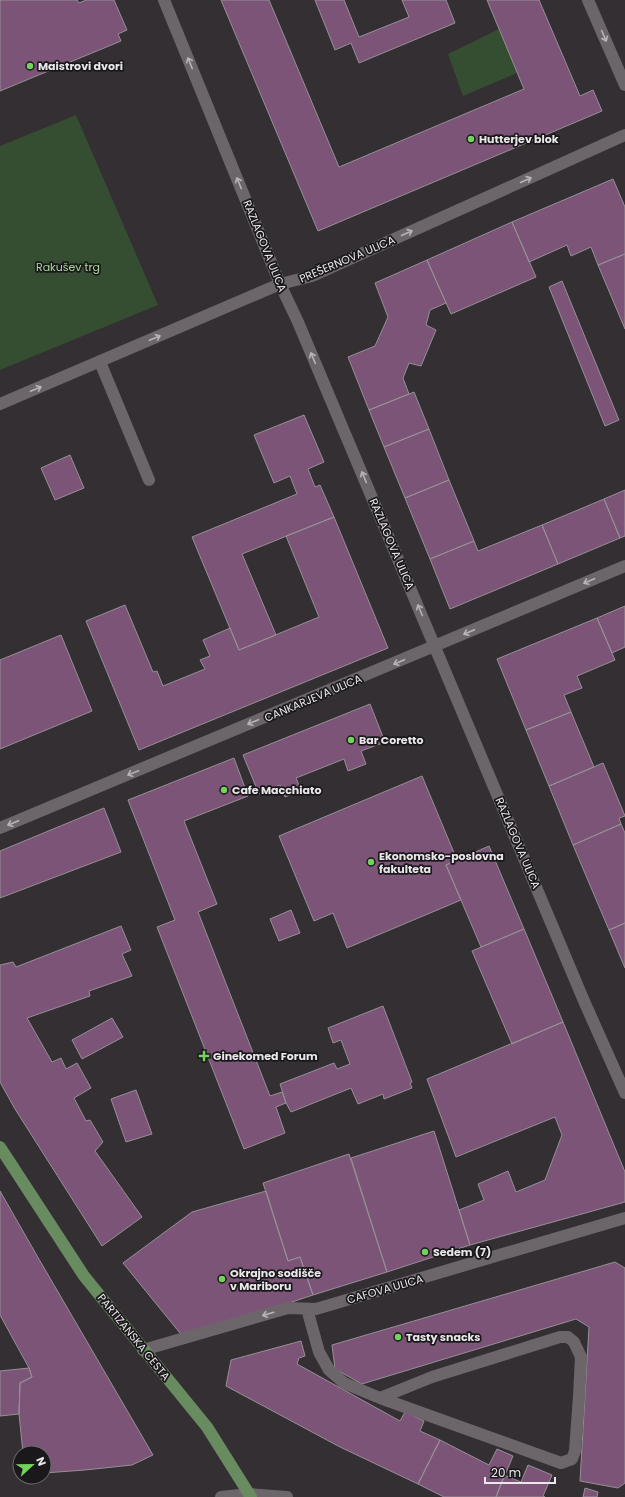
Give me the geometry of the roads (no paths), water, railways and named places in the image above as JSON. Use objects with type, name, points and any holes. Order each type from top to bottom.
[{"type":"main road","name":"PARTIZANSKA CESTA","points":[[0,1147],[84,1276],[207,1427],[250,1496]]},
{"type":"street","name":"RAZLAGOVA ULICA","points":[[164,0],[280,284],[301,329],[584,1001],[624,1089]]},
{"type":"street","points":[[588,0],[625,85]]},
{"type":"street","name":"PREŠERNOVA ULICA","points":[[0,404],[280,284],[312,276],[625,135]]},
{"type":"street","points":[[100,362],[149,480]]},
{"type":"street","name":"CANKARJEVA ULICA","points":[[0,828],[625,566]]},
{"type":"street","name":"CAFOVA ULICA","points":[[143,1350],[288,1308],[316,1309],[625,1218]]},
{"type":"street","points":[[307,1309],[320,1352],[329,1370],[344,1383],[380,1398],[561,1464],[572,1458],[575,1451],[581,1357],[574,1342],[568,1337],[560,1337],[432,1377],[380,1398]]},
{"type":"street","points":[[221,1497],[287,1497]]},
{"type":"place","name":"Maistrovi dvori","points":[[30,66]]},
{"type":"place","name":"Hutterjev blok","points":[[471,139]]},
{"type":"place","name":"Bar Coretto","points":[[351,740]]},
{"type":"place","name":"Cafe Macchiato","points":[[224,790]]},
{"type":"place","name":"Ekonomsko-poslovna fakulteta","points":[[371,862]]},
{"type":"place","name":"Ginekomed Forum","points":[[204,1056]]},
{"type":"place","name":"Sedem (7)","points":[[425,1252]]},
{"type":"place","name":"Okrajno sodišče v Mariboru","points":[[222,1279]]},
{"type":"place","name":"Tasty snacks","points":[[398,1337]]},
{"type":"park label","name":"Rakušev trg","points":[[68,267]]}]
